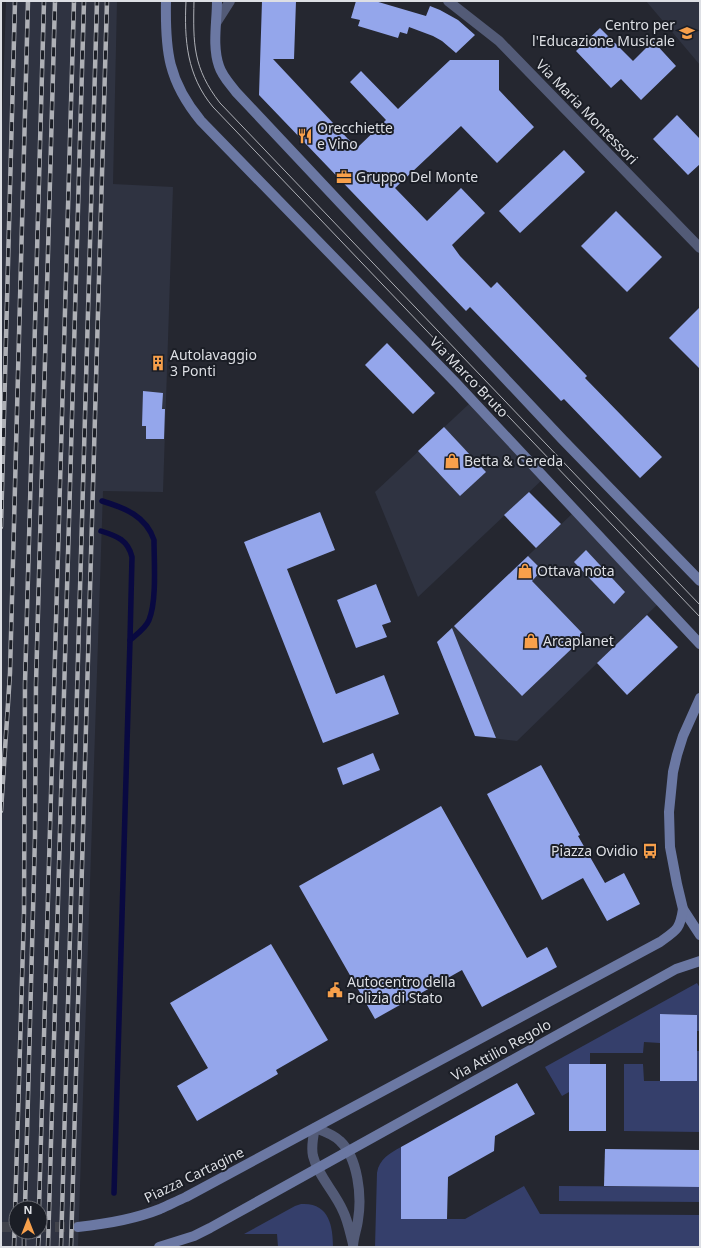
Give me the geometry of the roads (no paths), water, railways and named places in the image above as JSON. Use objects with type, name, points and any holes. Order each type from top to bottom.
[{"type":"main road","name":"Via Marco Bruto","points":[[166,1],[167,46],[171,64],[176,82],[190,108],[213,134],[458,386],[700,644]]},
{"type":"main road","name":"Via Marco Bruto","points":[[217,1],[215,43],[219,67],[225,78],[236,92],[563,440],[700,581]]},
{"type":"main road","points":[[700,698],[683,736],[677,755],[673,772],[669,812],[670,847],[676,884],[683,908],[700,935]]},
{"type":"main road","name":"Via Attilio Regolo","points":[[315,1128],[660,942],[673,933],[681,924],[683,908]]},
{"type":"main road","name":"Via Attilio Regolo","points":[[318,1169],[676,969],[700,961]]},
{"type":"main road","name":"Piazza Cartagine","points":[[78,1226],[94,1225],[135,1217],[160,1209],[186,1197],[315,1128]]},
{"type":"main road","points":[[159,1247],[174,1243],[204,1231],[318,1169]]},
{"type":"street","points":[[216,23],[230,1]]},
{"type":"street","name":"Via Maria Montessori","points":[[448,1],[499,41],[700,248]]},
{"type":"street","points":[[315,1128],[339,1140],[349,1151],[355,1169],[360,1200],[353,1246],[344,1212],[336,1196],[318,1169],[313,1155],[315,1128]]},
{"type":"waterway","points":[[102,501],[134,514],[146,525],[154,540],[154,592],[152,612],[146,626],[130,640],[114,1193]]},
{"type":"waterway","points":[[101,531],[117,537],[125,543],[128,546],[132,557],[130,640]]},
{"type":"tunnel","points":[[1,1227],[8,1227]]},
{"type":"tunnel","points":[[48,1227],[78,1227]]},
{"type":"tram line","points":[[186,1],[186,30],[189,57],[198,83],[204,95],[213,107],[700,617]]},
{"type":"tram line","points":[[194,1],[196,55],[204,78],[220,103],[700,605]]},
{"type":"railway","points":[[1,527],[15,1]]},
{"type":"railway","points":[[1,811],[10,673],[28,1]]},
{"type":"railway","points":[[14,1247],[24,913],[25,684],[44,1]]},
{"type":"railway","points":[[25,1200],[35,836],[36,684],[55,1]]},
{"type":"railway","points":[[39,1200],[74,1]]},
{"type":"railway","points":[[48,1247],[84,1]]},
{"type":"railway","points":[[61,1247],[97,1]]},
{"type":"railway","points":[[71,1247],[107,1]]},
{"type":"railway","points":[[24,1240],[24,1247]]},
{"type":"railway","points":[[38,1240],[38,1247]]},
{"type":"place","name":"Centro per l'Educazione Musicale","points":[[687,33]]},
{"type":"place","name":"Orecchiette e Vino","points":[[305,136]]},
{"type":"place","name":"Gruppo Del Monte","points":[[344,177]]},
{"type":"place","name":"Autolavaggio 3 Ponti","points":[[158,363]]},
{"type":"place","name":"Betta & Cereda","points":[[452,461]]},
{"type":"place","name":"Ottava nota","points":[[525,571]]},
{"type":"place","name":"Arcaplanet","points":[[531,641]]},
{"type":"place","name":"Piazza Ovidio","points":[[650,851]]},
{"type":"place","name":"Autocentro della Polizia di Stato","points":[[335,990]]}]
